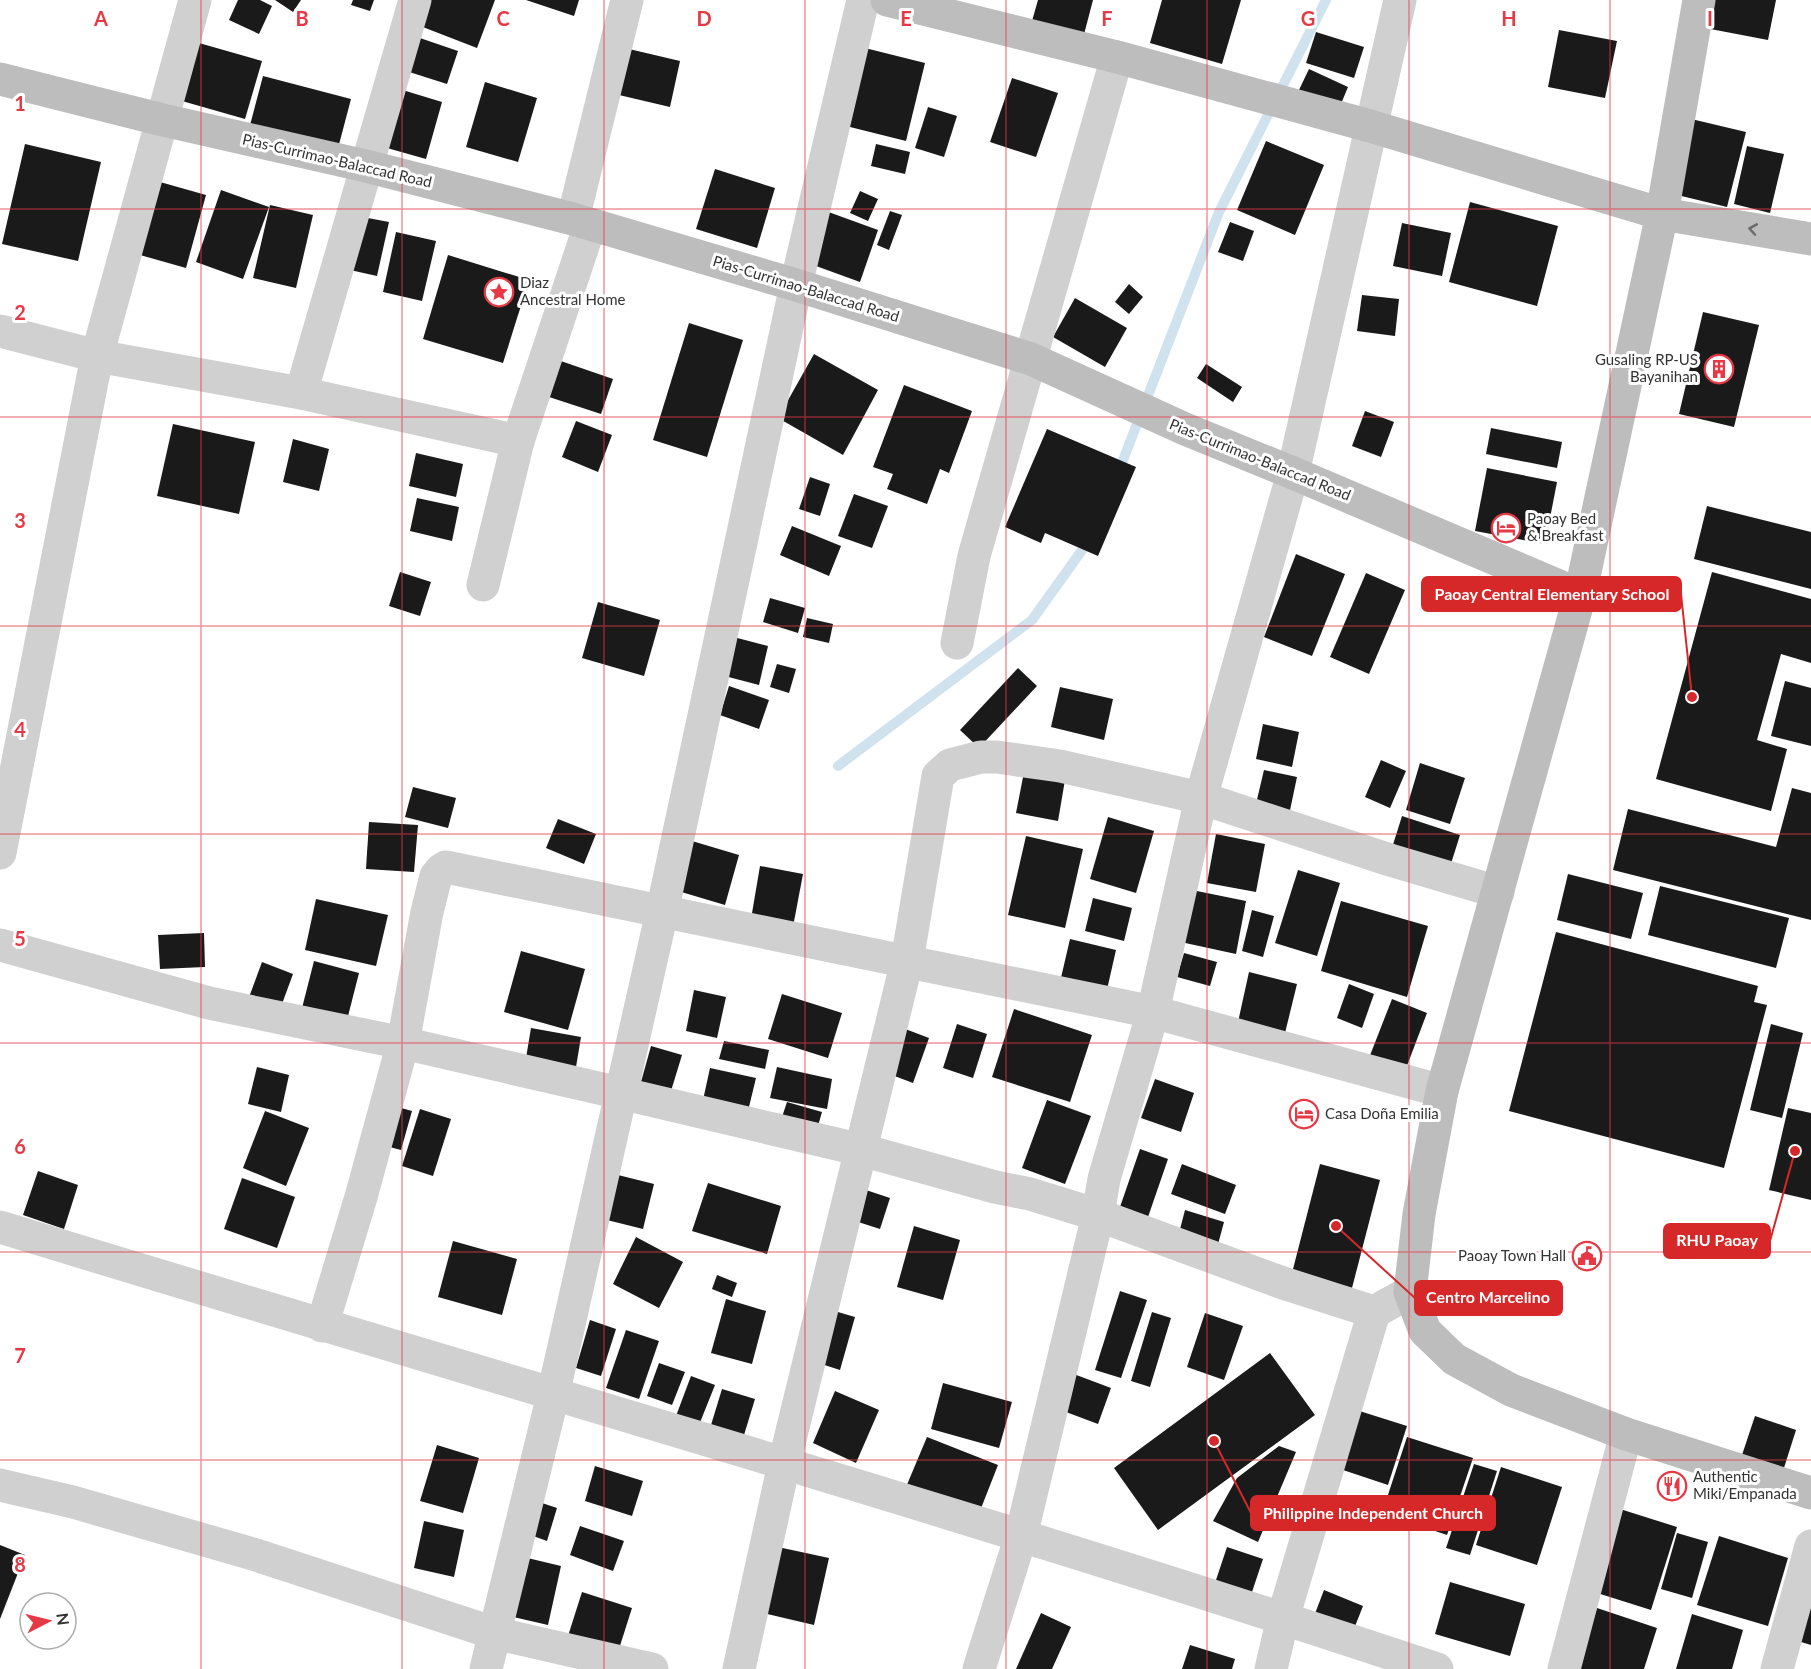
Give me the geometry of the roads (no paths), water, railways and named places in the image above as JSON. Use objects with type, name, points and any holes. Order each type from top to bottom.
[{"type":"main road","points":[[887,0],[1117,57],[1370,126],[1662,214],[1811,239]]},
{"type":"main road","points":[[1699,0],[1662,214],[1580,595],[1442,1091],[1419,1214],[1410,1293],[1425,1331],[1454,1359],[1511,1390],[1626,1434],[1811,1493]]},
{"type":"main road","name":"Pias-Currimao-Balaccad Road","points":[[0,79],[163,120],[366,166],[581,222],[796,285],[1030,359],[1185,429],[1580,595]]},
{"type":"street","points":[[0,853],[97,356],[195,0]]},
{"type":"street","points":[[301,393],[415,0]]},
{"type":"street","points":[[483,585],[518,441],[581,222],[627,0]]},
{"type":"street","points":[[486,1669],[553,1395],[662,912],[796,285],[863,0]]},
{"type":"street","points":[[979,1669],[1021,1536],[1098,1215],[1104,1179],[1153,1012],[1201,798],[1293,473],[1400,0]]},
{"type":"street","points":[[957,643],[974,556],[1117,57]]},
{"type":"street","points":[[0,331],[97,356],[301,393],[518,441]]},
{"type":"street","points":[[739,1669],[784,1464],[907,961],[938,776],[950,765],[981,757],[997,757],[1060,766],[1201,798],[1390,860],[1498,892]]},
{"type":"street","points":[[322,1326],[361,1197],[403,1043],[436,876],[446,867],[1153,1012],[1442,1091]]},
{"type":"street","points":[[0,945],[209,1003],[403,1043],[620,1093],[862,1150],[995,1187],[1030,1194],[1098,1215],[1283,1283],[1374,1312],[1410,1293]]},
{"type":"street","points":[[0,1227],[1021,1536],[1437,1669]]},
{"type":"street","points":[[1271,1669],[1283,1618],[1374,1312]]},
{"type":"street","points":[[1564,1669],[1626,1434]]},
{"type":"street","points":[[0,1485],[73,1502],[256,1555],[494,1633],[652,1669]]},
{"type":"street","points":[[1777,1669],[1811,1546]]},
{"type":"waterway","points":[[1118,473],[1219,212],[1326,0]]},
{"type":"waterway","points":[[838,766],[1032,620],[1090,539]]},
{"type":"place","name":"Diaz Ancestral Home","points":[[499,292]]},
{"type":"place","name":"Gusaling RP-US Bayanihan","points":[[1719,369]]},
{"type":"place","name":"Paoay Bed & Breakfast","points":[[1506,528]]},
{"type":"place","name":"Paoay Central Elementary School","points":[[1692,697]]},
{"type":"place","name":"Casa Doña Emilia","points":[[1304,1114]]},
{"type":"place","name":"RHU Paoay","points":[[1795,1151]]},
{"type":"place","name":"Centro Marcelino","points":[[1336,1226]]},
{"type":"place","name":"Paoay Town Hall","points":[[1587,1256]]},
{"type":"place","name":"Philippine Independent Church","points":[[1214,1441]]},
{"type":"place","name":"Authentic Miki/Empanada","points":[[1672,1486]]}]
